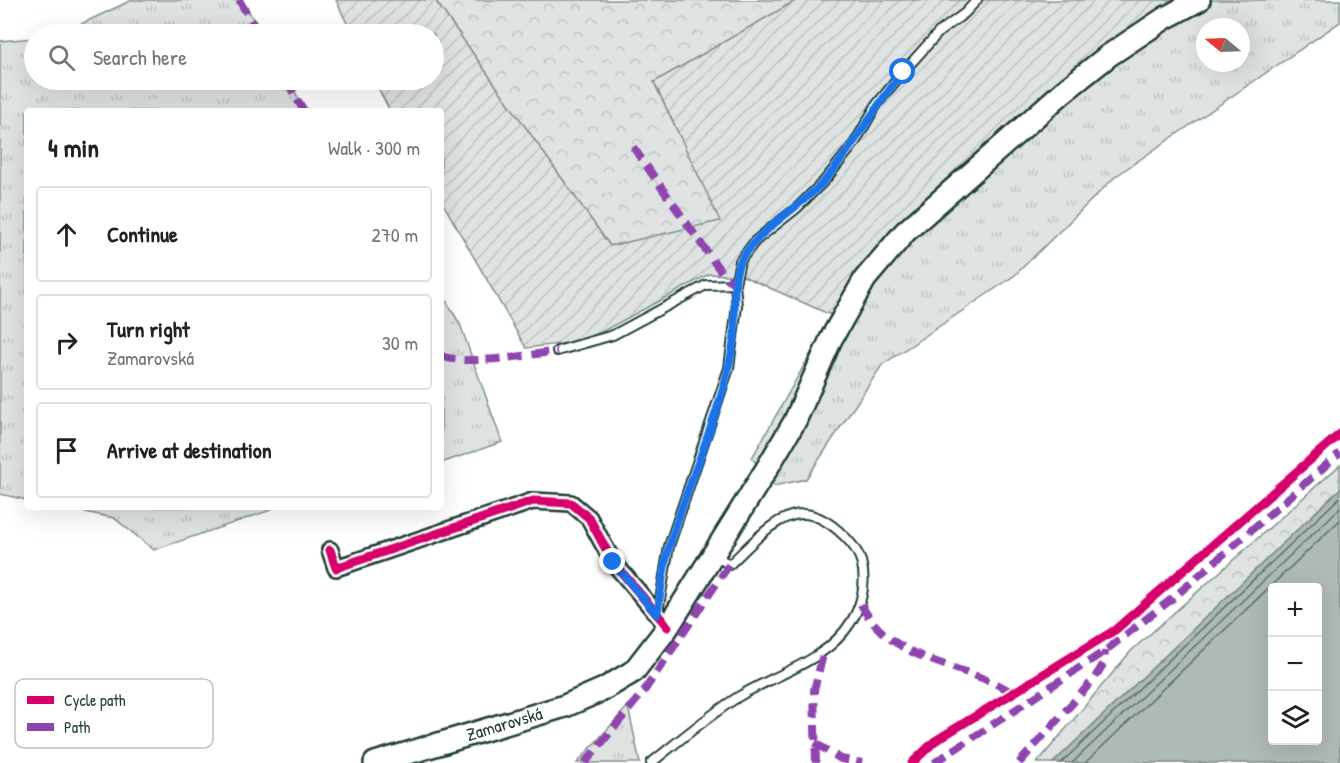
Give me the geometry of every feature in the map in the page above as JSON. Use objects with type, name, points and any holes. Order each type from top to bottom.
[{"type":"main road","name":"Zamarovská","points":[[375,763],[565,706],[634,671],[663,621],[715,554],[795,421],[831,339],[865,279],[898,240],[1099,63],[1165,18],[1199,0]]},
{"type":"street","points":[[330,550],[336,568],[533,501],[571,503],[588,518],[613,562],[663,621]]},
{"type":"lane","points":[[663,621],[669,546],[729,368],[737,306],[735,284],[740,261],[755,241],[797,208],[825,180],[854,144],[876,105],[896,80],[939,32],[965,13],[977,0]]},
{"type":"lane","points":[[557,351],[613,335],[706,285],[723,282],[735,284]]},
{"type":"lane","points":[[651,763],[740,696],[824,651],[852,622],[861,604],[863,584],[861,560],[832,525],[818,516],[802,514],[786,518],[768,530],[729,564],[715,554]]},
{"type":"green space","points":[[132,0],[242,0],[256,24],[81,24]]},
{"type":"green space","points":[[336,0],[435,0],[610,246],[720,221],[654,82],[797,0],[1184,0],[1137,24],[995,138],[861,264],[831,315],[743,276],[709,274],[592,337],[568,343],[526,348],[444,205],[444,108],[388,108],[379,90],[444,90],[444,24],[347,24]]},
{"type":"green space","points":[[435,0],[797,0],[654,82],[721,221],[610,246]]},
{"type":"green space","points":[[1184,0],[1340,0],[1340,22],[1116,176],[1014,276],[882,365],[806,479],[774,486],[752,458],[861,264],[995,138],[1137,24]]},
{"type":"green space","points":[[24,39],[24,90],[294,90],[304,108],[24,108],[24,499],[0,494],[0,41]]},
{"type":"green space","points":[[444,297],[460,324],[502,442],[444,462]]},
{"type":"green space","points":[[1340,465],[1340,489],[1053,763],[1037,763],[1131,651]]},
{"type":"green space","points":[[75,510],[271,510],[154,550],[114,518]]},
{"type":"green space","points":[[628,706],[640,763],[577,763]]},
{"type":"water","points":[[1340,489],[1340,763],[1053,763]]},
{"type":"marked path","points":[[239,0],[253,24]]},
{"type":"marked path","points":[[292,90],[302,108]]},
{"type":"marked path","points":[[633,147],[724,276],[735,284]]},
{"type":"marked path","points":[[444,357],[481,360],[557,351]]},
{"type":"marked path","points":[[934,763],[1105,651],[1173,598],[1340,453]]},
{"type":"marked path","points":[[585,763],[644,691],[729,565]]},
{"type":"marked path","points":[[861,604],[874,624],[890,639],[930,660],[995,683],[1015,694]]},
{"type":"marked path","points":[[816,763],[814,690],[824,651]]},
{"type":"marked path","points":[[1019,763],[1094,679],[1104,663],[1105,651]]},
{"type":"marked path","points":[[815,743],[841,759],[862,763]]},
{"type":"cycle path","points":[[912,763],[935,741],[1115,630],[1340,434]]},
{"type":"cycle path","points":[[330,550],[336,568],[533,501],[571,503],[589,518],[613,562],[668,627]]},
{"type":"route","points":[[613,562],[657,615],[669,546],[729,368],[737,306],[735,284],[740,261],[755,241],[797,208],[825,180],[854,144],[876,105],[903,72]]}]
